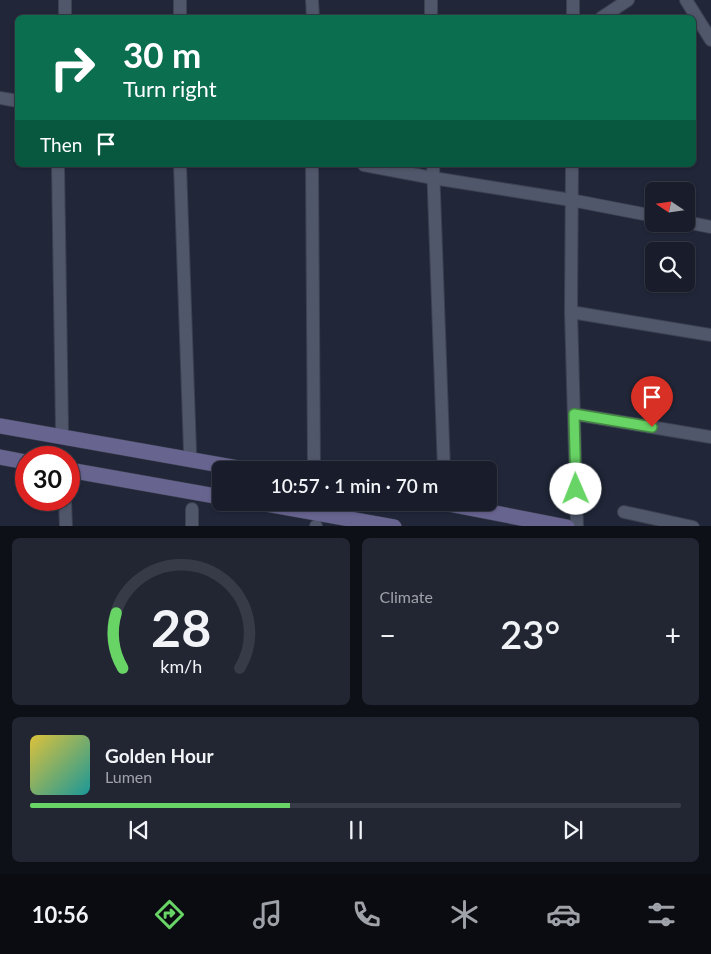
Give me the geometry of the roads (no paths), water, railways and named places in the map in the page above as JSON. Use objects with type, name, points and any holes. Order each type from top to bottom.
[{"type":"main road","points":[[0,426],[212,463]]},
{"type":"main road","points":[[0,457],[15,460]]},
{"type":"main road","points":[[80,472],[212,495]]},
{"type":"main road","points":[[306,511],[394,526]]},
{"type":"main road","points":[[486,511],[567,526]]},
{"type":"street","points":[[65,0],[66,15]]},
{"type":"street","points":[[180,0],[180,15]]},
{"type":"street","points":[[312,0],[313,15]]},
{"type":"street","points":[[431,0],[431,15]]},
{"type":"street","points":[[573,0],[573,15]]},
{"type":"street","points":[[606,15],[628,0]]},
{"type":"street","points":[[686,0],[695,15]]},
{"type":"street","points":[[696,16],[711,40]]},
{"type":"street","points":[[0,98],[15,100]]},
{"type":"street","points":[[58,167],[62,429]]},
{"type":"street","points":[[180,167],[190,451]]},
{"type":"street","points":[[312,167],[314,461]]},
{"type":"street","points":[[387,167],[433,171],[645,214]]},
{"type":"street","points":[[572,167],[571,312],[576,526]]},
{"type":"street","points":[[433,171],[444,461]]},
{"type":"street","points":[[695,224],[711,227]]},
{"type":"street","points":[[571,312],[711,335]]},
{"type":"street","points":[[574,414],[711,437]]},
{"type":"street","points":[[192,509],[192,526]]},
{"type":"street","points":[[65,511],[66,526]]},
{"type":"street","points":[[624,512],[692,526]]}]
